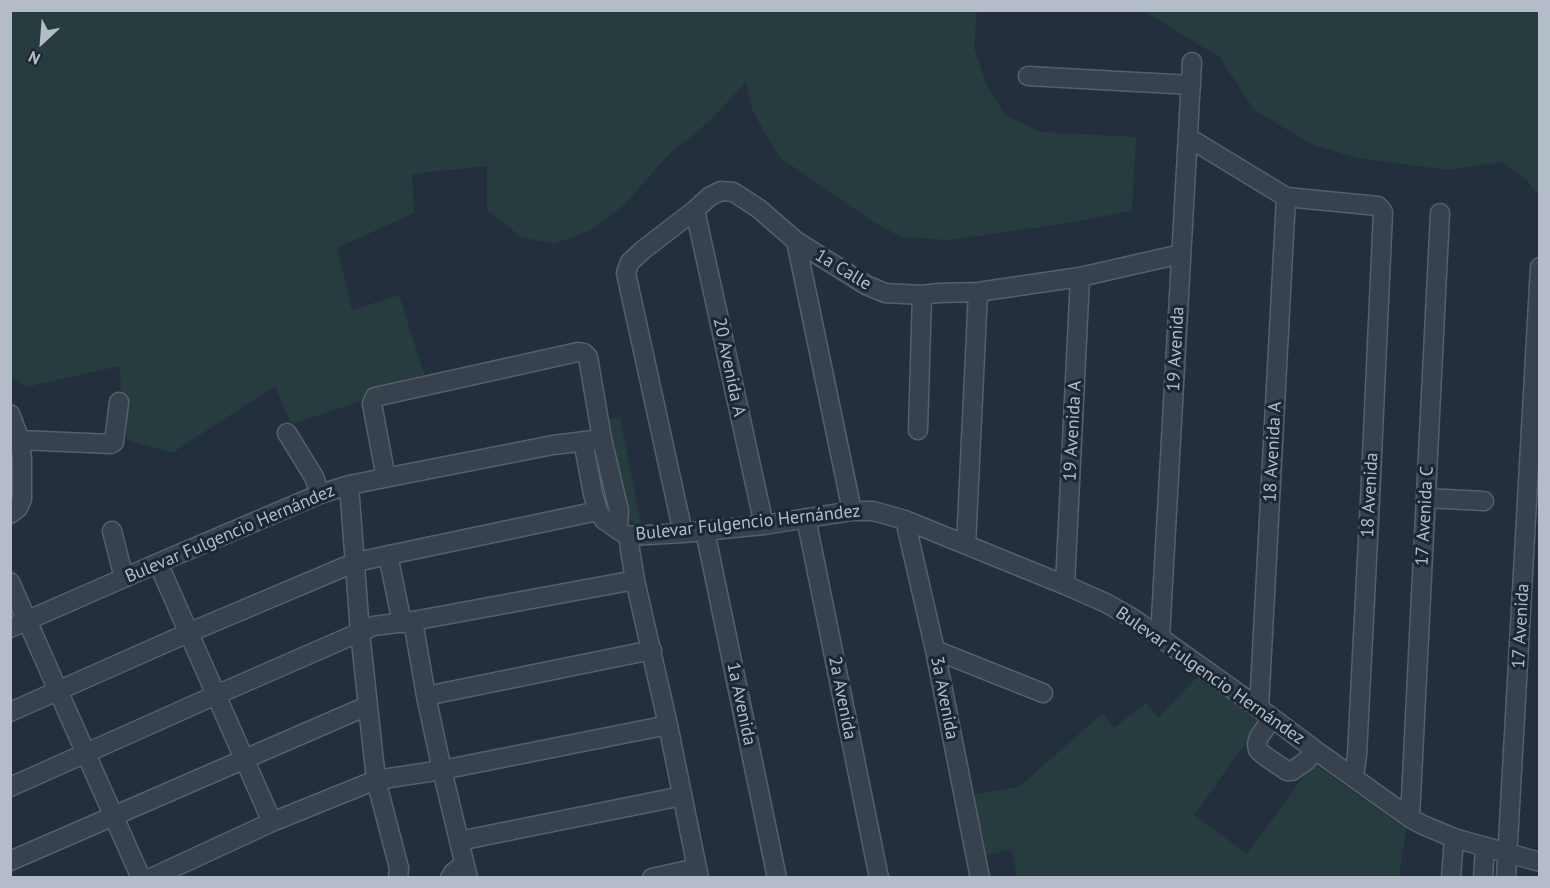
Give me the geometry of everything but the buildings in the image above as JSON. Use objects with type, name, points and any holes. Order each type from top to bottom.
[{"type":"street","name":"19 Avenida","points":[[1160,637],[1192,62]]},
{"type":"street","points":[[1028,76],[1191,85]]},
{"type":"street","points":[[1189,138],[1286,197]]},
{"type":"street","name":"1a Calle","points":[[683,533],[626,273],[630,262],[643,250],[709,197],[721,191],[733,192],[758,208],[796,241],[832,266],[885,293],[922,295],[978,292],[1080,277],[1181,254]]},
{"type":"street","name":"18 Avenida","points":[[1286,197],[1378,206],[1383,212],[1370,511],[1354,777]]},
{"type":"street","name":"18 Avenida A","points":[[1266,713],[1286,197]]},
{"type":"street","name":"20 Avenida A","points":[[695,210],[764,525]]},
{"type":"street","name":"17 Avenida C","points":[[1410,818],[1440,213]]},
{"type":"street","points":[[796,241],[852,511]]},
{"type":"street","name":"17 Avenida","points":[[1506,878],[1539,267]]},
{"type":"street","name":"19 Avenida A","points":[[1065,585],[1080,277]]},
{"type":"street","points":[[966,545],[978,292]]},
{"type":"street","points":[[918,430],[922,295]]},
{"type":"street","points":[[386,478],[372,404],[375,397],[578,352],[588,357],[602,439]]},
{"type":"street","points":[[20,440],[111,444],[114,442],[119,402]]},
{"type":"street","points":[[10,414],[20,440],[22,459],[22,499],[18,508],[10,514]]},
{"type":"street","points":[[287,433],[314,477],[320,494]]},
{"type":"street","name":"Bulevar Fulgencio Hernández","points":[[10,628],[320,494],[349,485],[553,445],[602,439],[624,533],[705,531],[764,525],[852,511],[873,511],[905,520],[1106,603],[1160,637],[1410,818],[1454,838],[1508,852],[1534,867]]},
{"type":"street","points":[[583,441],[598,511],[604,520],[624,533],[630,550],[698,873],[652,878]]},
{"type":"street","points":[[349,485],[360,632],[376,780],[399,868],[398,878]]},
{"type":"street","points":[[1426,498],[1484,501]]},
{"type":"street","points":[[10,712],[356,562],[598,511]]},
{"type":"street","name":"2a Avenida","points":[[806,518],[879,878]]},
{"type":"street","name":"3a Avenida","points":[[905,520],[935,650],[980,878]]},
{"type":"street","points":[[112,531],[124,578]]},
{"type":"street","name":"1a Avenida","points":[[705,531],[777,878]]},
{"type":"street","points":[[388,555],[426,696],[466,871],[453,873],[450,878]]},
{"type":"street","points":[[158,563],[272,822]]},
{"type":"street","points":[[10,788],[374,626],[635,580]]},
{"type":"street","points":[[10,582],[141,878]]},
{"type":"street","points":[[426,696],[652,650]]},
{"type":"street","points":[[935,650],[1043,693]]},
{"type":"street","points":[[10,861],[367,706]]},
{"type":"street","points":[[1266,713],[1257,744],[1258,750],[1278,766],[1292,771],[1306,761],[1315,750]]},
{"type":"street","points":[[152,878],[272,822],[376,780],[442,770],[668,725]]},
{"type":"street","points":[[459,841],[682,796]]},
{"type":"street","points":[[1451,878],[1454,838]]},
{"type":"street","points":[[1482,878],[1485,847]]},
{"type":"green space","points":[[11,11],[977,11],[974,47],[986,84],[1005,115],[1041,132],[1136,137],[1132,211],[949,240],[901,237],[872,221],[779,157],[752,110],[746,82],[710,121],[669,154],[624,205],[593,229],[554,244],[521,237],[487,210],[487,166],[412,174],[414,213],[337,248],[352,310],[399,295],[426,380],[291,424],[275,386],[172,453],[127,440],[119,366],[26,387],[11,376]]},
{"type":"green space","points":[[1145,11],[1539,11],[1539,195],[1526,180],[1502,162],[1448,170],[1358,158],[1313,145],[1254,110],[1220,58]]},
{"type":"green space","points":[[620,418],[642,528],[630,520],[621,509],[604,421]]},
{"type":"green space","points":[[1201,673],[1262,720],[1194,815],[1247,854],[1313,763],[1406,829],[1399,877],[1017,877],[1011,849],[984,856],[971,795],[1020,786],[1103,713],[1114,728],[1146,703],[1158,718]]}]
